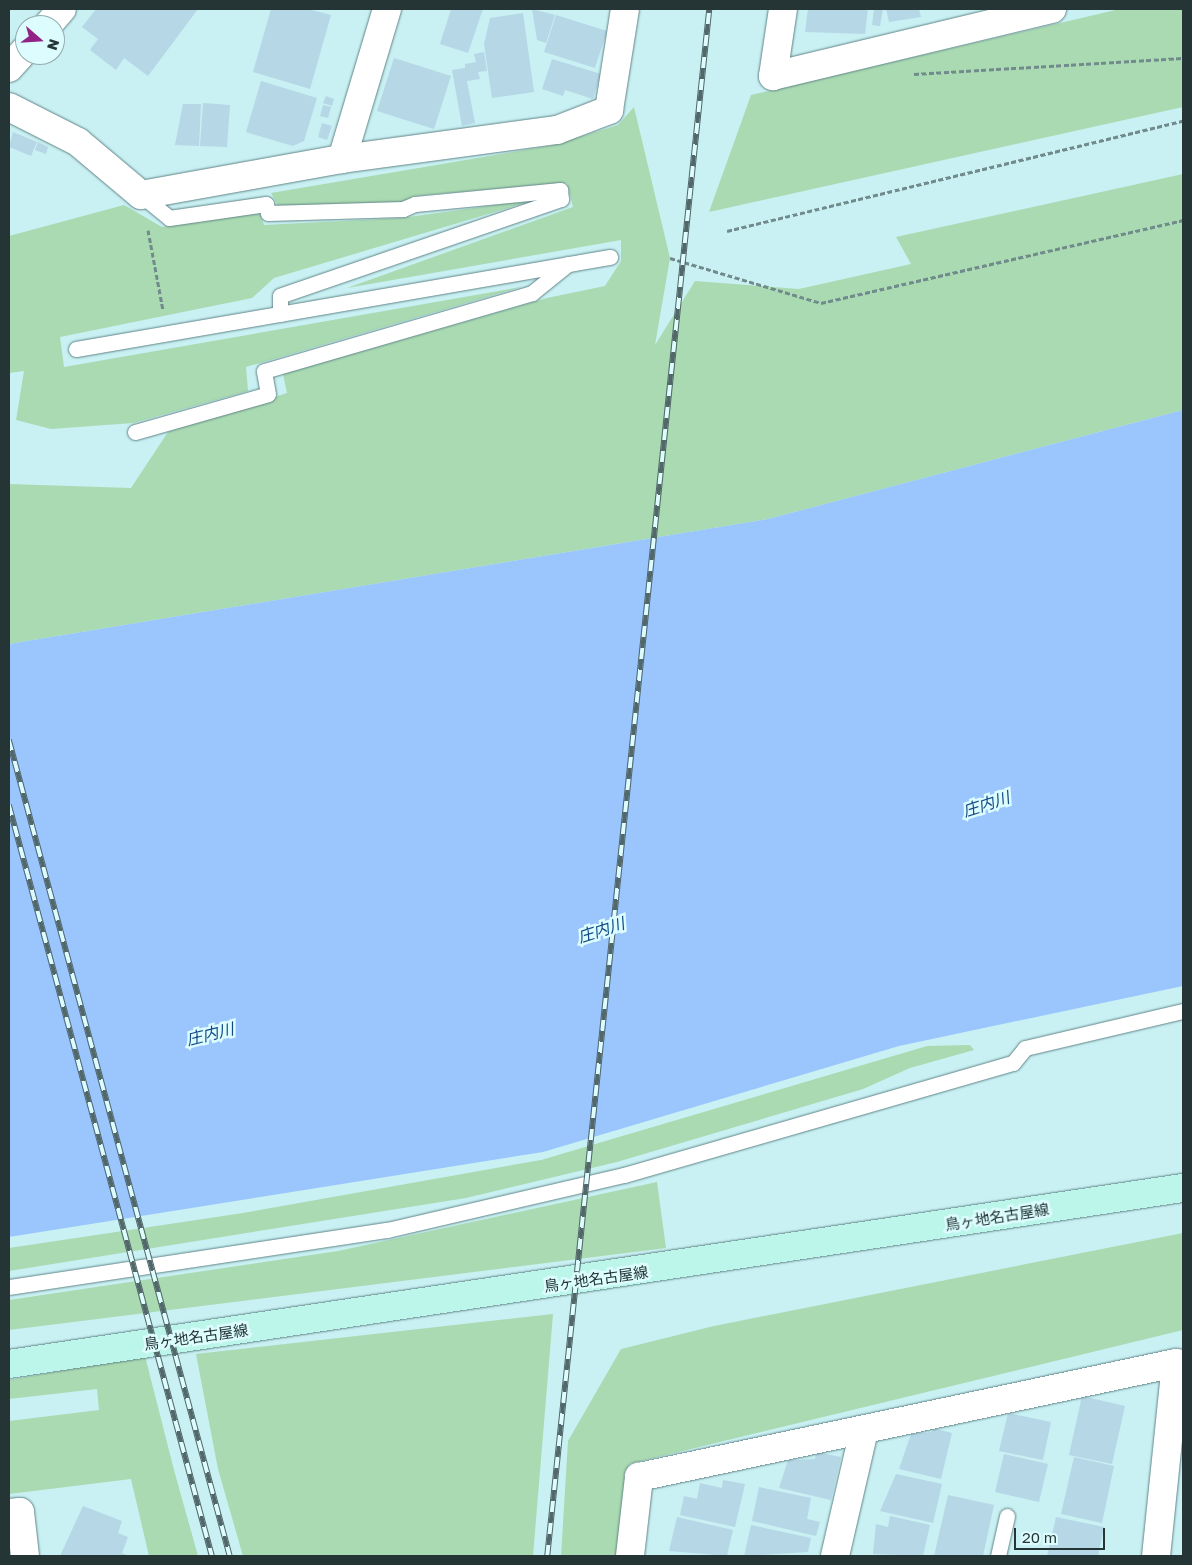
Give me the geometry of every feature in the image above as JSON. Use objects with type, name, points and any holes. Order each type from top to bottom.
[{"type":"main road","name":"鳥ヶ地名古屋線","points":[[9,1364],[1183,1188]]},
{"type":"street","points":[[342,158],[387,9]]},
{"type":"street","points":[[9,107],[78,142],[141,196],[342,158],[557,130],[609,110],[625,9]]},
{"type":"street","points":[[784,9],[773,76],[1052,9]]},
{"type":"street","points":[[630,1556],[639,1477],[1180,1362],[1156,1556]]},
{"type":"street","points":[[835,1556],[864,1430]]},
{"type":"street","points":[[9,1514],[20,1512],[25,1556]]},
{"type":"lane","points":[[141,196],[168,218],[266,204],[268,214],[403,209],[415,204],[560,190],[561,199],[280,296],[280,314]]},
{"type":"lane","points":[[76,349],[610,257]]},
{"type":"lane","points":[[135,432],[268,394],[264,371],[532,293],[570,263]]},
{"type":"lane","points":[[9,1287],[387,1230],[614,1177],[1013,1063],[1025,1048],[1183,1011]]},
{"type":"lane","points":[[998,1556],[1007,1516]]},
{"type":"path","points":[[902,75],[1183,58]]},
{"type":"path","points":[[727,231],[1183,121]]},
{"type":"path","points":[[141,196],[164,316]]},
{"type":"path","points":[[670,258],[821,304],[1183,220]]},
{"type":"green space","points":[[1120,9],[1183,9],[1183,107],[709,212],[751,95]]},
{"type":"green space","points":[[634,107],[670,258],[655,345],[695,281],[799,289],[911,264],[896,237],[1183,174],[1183,410],[768,519],[9,644],[9,484],[131,488],[168,432],[287,393],[283,374],[547,298],[605,286],[621,261],[621,240],[347,288],[573,207],[567,183],[414,196],[404,202],[278,206],[271,193],[554,145],[618,125]]},
{"type":"green space","points":[[538,199],[274,278],[252,298],[60,337],[64,367],[521,287],[246,367],[248,391],[133,423],[51,429],[16,420],[24,371],[9,373],[9,236],[124,205],[162,227],[260,213],[264,225],[401,218]]},
{"type":"green space","points":[[970,1045],[974,1050],[910,1068],[863,1089],[617,1162],[466,1198],[9,1271],[9,1248],[243,1213],[541,1160],[927,1046]]},
{"type":"green space","points":[[657,1182],[666,1248],[9,1330],[9,1300],[338,1251]]},
{"type":"green space","points":[[1183,1233],[1183,1330],[629,1464],[617,1556],[561,1556],[568,1441],[621,1349],[714,1326]]},
{"type":"green space","points":[[553,1314],[533,1556],[243,1556],[218,1469],[196,1354]]},
{"type":"green space","points":[[145,1356],[198,1556],[149,1556],[131,1479],[9,1494],[9,1421],[99,1410],[97,1389],[9,1399],[9,1380]]},
{"type":"water","name":"庄内川","points":[[1183,410],[1183,986],[899,1046],[543,1152],[9,1237],[9,644],[768,519]]},
{"type":"building","points":[[96,9],[198,9],[148,76],[124,58],[116,70],[90,50],[98,39],[82,27]]},
{"type":"building","points":[[271,9],[308,9],[331,15],[310,89],[253,72]]},
{"type":"building","points":[[451,9],[483,9],[468,53],[440,44]]},
{"type":"building","points":[[532,9],[555,15],[546,43],[537,40]]},
{"type":"building","points":[[808,9],[868,9],[865,34],[805,32]]},
{"type":"building","points":[[874,9],[883,9],[880,26],[872,25]]},
{"type":"building","points":[[886,9],[919,9],[921,17],[889,22]]},
{"type":"building","points":[[523,13],[534,92],[492,98],[484,44],[490,18]]},
{"type":"building","points":[[556,15],[607,31],[595,68],[544,52]]},
{"type":"building","points":[[484,52],[487,71],[478,72],[480,79],[467,81],[475,123],[462,126],[452,70],[465,68],[465,64],[476,62],[474,54]]},
{"type":"building","points":[[394,58],[451,76],[434,129],[377,111]]},
{"type":"building","points":[[552,59],[601,74],[593,99],[565,90],[563,96],[542,89]]},
{"type":"building","points":[[261,81],[317,98],[304,141],[293,146],[246,132]]},
{"type":"building","points":[[326,96],[334,99],[332,106],[323,103]]},
{"type":"building","points":[[203,103],[230,105],[227,147],[200,146]]},
{"type":"building","points":[[183,104],[201,104],[199,146],[175,145]]},
{"type":"building","points":[[323,105],[331,107],[328,118],[320,116]]},
{"type":"building","points":[[322,123],[332,126],[327,140],[318,137]]},
{"type":"building","points":[[13,132],[37,142],[31,156],[9,147]]},
{"type":"building","points":[[38,142],[48,147],[46,154],[35,150]]},
{"type":"building","points":[[1082,1396],[1125,1406],[1112,1464],[1069,1455]]},
{"type":"building","points":[[1008,1413],[1051,1422],[1043,1460],[999,1451]]},
{"type":"building","points":[[933,1428],[952,1433],[941,1479],[899,1469],[911,1434],[932,1432]]},
{"type":"building","points":[[816,1452],[841,1457],[831,1500],[779,1488],[788,1460],[815,1459]]},
{"type":"building","points":[[1004,1454],[1048,1464],[1039,1502],[995,1492]]},
{"type":"building","points":[[1074,1457],[1114,1466],[1102,1523],[1061,1514]]},
{"type":"building","points":[[896,1474],[942,1484],[933,1523],[880,1511]]},
{"type":"building","points":[[723,1480],[745,1484],[735,1527],[680,1515],[684,1496],[697,1499],[700,1483],[722,1488]]},
{"type":"building","points":[[759,1487],[811,1498],[807,1519],[820,1522],[816,1536],[752,1521]]},
{"type":"building","points":[[948,1495],[994,1505],[983,1556],[934,1556]]},
{"type":"building","points":[[83,1506],[122,1521],[118,1533],[128,1537],[122,1553],[129,1556],[60,1556]]},
{"type":"building","points":[[890,1516],[930,1525],[923,1556],[873,1554],[876,1524],[888,1527]]},
{"type":"building","points":[[677,1517],[733,1530],[727,1556],[669,1551]]},
{"type":"building","points":[[1056,1517],[1104,1527],[1098,1556],[1047,1556]]},
{"type":"building","points":[[751,1525],[811,1538],[808,1552],[744,1556]]},
{"type":"railway","points":[[547,1556],[709,9]]},
{"type":"railway","points":[[9,740],[230,1556]]},
{"type":"railway","points":[[9,805],[212,1556]]}]
